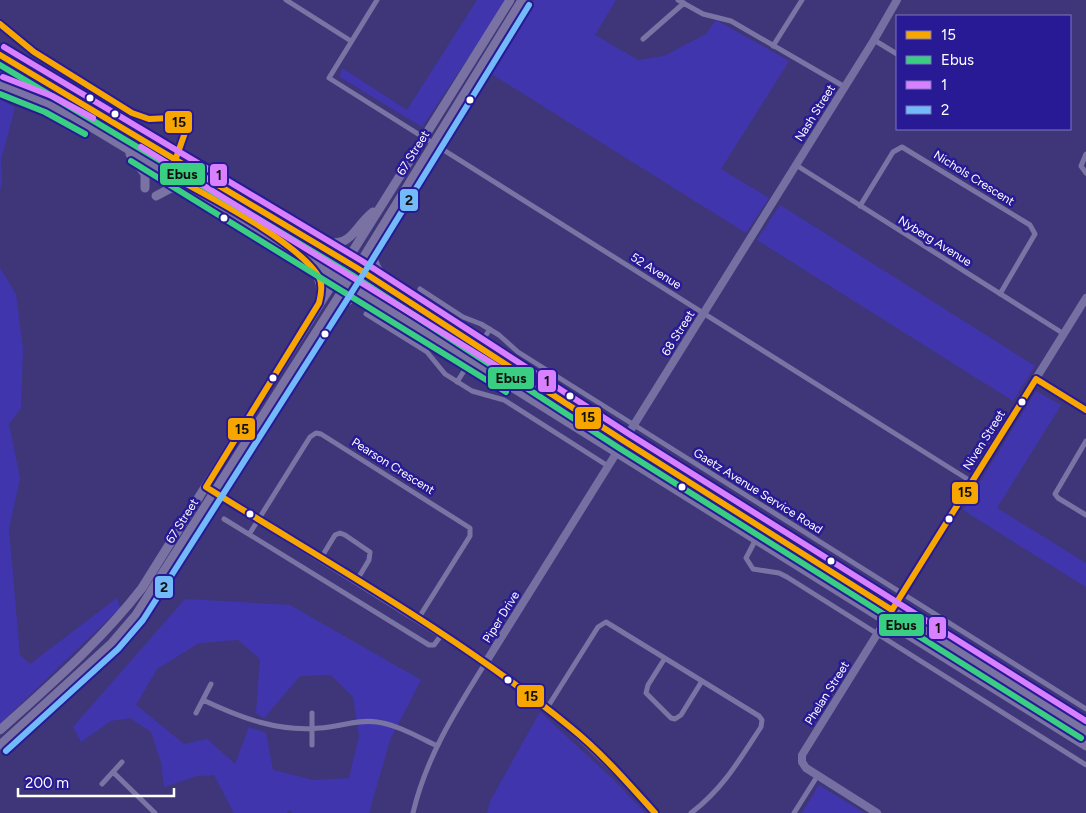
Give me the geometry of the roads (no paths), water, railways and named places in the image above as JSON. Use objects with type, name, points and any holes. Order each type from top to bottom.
[{"type":"main road","name":"67 Street","points":[[0,730],[116,622],[147,581],[510,0]]},
{"type":"main road","name":"67 Street","points":[[0,745],[112,643],[136,615],[357,268],[522,0]]},
{"type":"main road","points":[[0,55],[310,239],[344,264]]},
{"type":"main road","points":[[0,84],[71,115],[336,276],[349,280],[424,318],[441,321]]},
{"type":"main road","points":[[125,148],[144,171],[146,179],[145,188]]},
{"type":"main road","points":[[158,167],[173,169],[236,200],[247,201]]},
{"type":"main road","points":[[156,196],[171,188],[199,192]]},
{"type":"main road","points":[[310,239],[332,244],[342,243],[351,237],[364,219],[379,207]]},
{"type":"main road","points":[[235,214],[268,226],[344,264],[357,268],[624,441],[1086,731]]},
{"type":"main road","points":[[375,239],[372,254],[374,265],[407,300]]},
{"type":"main road","points":[[286,245],[312,268],[319,278],[322,287],[319,303]]},
{"type":"main road","points":[[349,280],[372,299],[618,451],[1086,746]]},
{"type":"main road","points":[[324,320],[346,300],[358,297],[372,299]]},
{"type":"main road","points":[[298,360],[296,354],[304,338],[308,322]]},
{"type":"main road","points":[[264,415],[269,398],[287,367],[286,356]]},
{"type":"street","points":[[286,0],[295,2],[351,41],[377,0]]},
{"type":"street","points":[[678,0],[703,14],[731,21],[845,87]]},
{"type":"street","points":[[773,46],[802,0]]},
{"type":"street","name":"Nash Street","points":[[752,236],[897,0]]},
{"type":"street","points":[[644,39],[684,3]]},
{"type":"street","points":[[874,40],[896,53]]},
{"type":"street","name":"52 Avenue","points":[[351,41],[329,78],[972,482]]},
{"type":"street","name":"Nichols Crescent","points":[[860,206],[893,152],[902,147],[1008,211],[1030,225],[1035,234],[1000,294]]},
{"type":"street","points":[[1086,154],[1081,166],[1086,173]]},
{"type":"street","name":"Nyberg Avenue","points":[[796,165],[1064,334]]},
{"type":"street","name":"68 Street","points":[[624,441],[752,236]]},
{"type":"street","name":"Gaetz Avenue Service Road","points":[[420,289],[463,317],[490,329],[518,352],[1086,709]]},
{"type":"street","name":"Niven Street","points":[[886,620],[1086,298]]},
{"type":"street","points":[[366,314],[427,352],[442,372],[457,382],[476,393],[504,400],[608,466]]},
{"type":"street","points":[[479,346],[490,329]]},
{"type":"street","points":[[457,382],[471,360]]},
{"type":"street","points":[[1036,379],[1086,410]]},
{"type":"street","name":"Pearson Crescent","points":[[250,534],[313,434],[322,434],[470,528],[470,536],[418,619]]},
{"type":"street","name":"Piper Drive","points":[[412,813],[424,774],[437,746],[486,662],[624,441]]},
{"type":"street","points":[[1086,441],[1055,494],[1060,500],[1086,515]]},
{"type":"street","points":[[206,487],[486,662],[547,708],[597,752],[655,813]]},
{"type":"street","points":[[224,519],[428,645],[434,645],[442,634]]},
{"type":"street","points":[[321,558],[336,534],[342,533],[352,539],[368,550],[370,555],[357,580]]},
{"type":"street","points":[[756,538],[746,558],[753,569],[783,575],[1086,765]]},
{"type":"street","name":"Phelan Street","points":[[877,813],[818,776],[804,765],[802,755],[886,620]]},
{"type":"street","points":[[547,708],[598,627],[604,622],[611,624],[760,716],[762,723],[727,780],[714,794],[691,813]]},
{"type":"street","points":[[665,658],[646,693],[671,718],[679,717],[702,681]]},
{"type":"street","points":[[196,713],[211,684]]},
{"type":"street","points":[[203,700],[254,722],[280,727],[312,729],[361,721],[377,722],[394,726],[437,746]]},
{"type":"street","points":[[312,713],[312,745]]},
{"type":"street","points":[[102,784],[122,762]]},
{"type":"street","points":[[113,772],[155,813]]},
{"type":"street","points":[[794,813],[818,776]]}]
